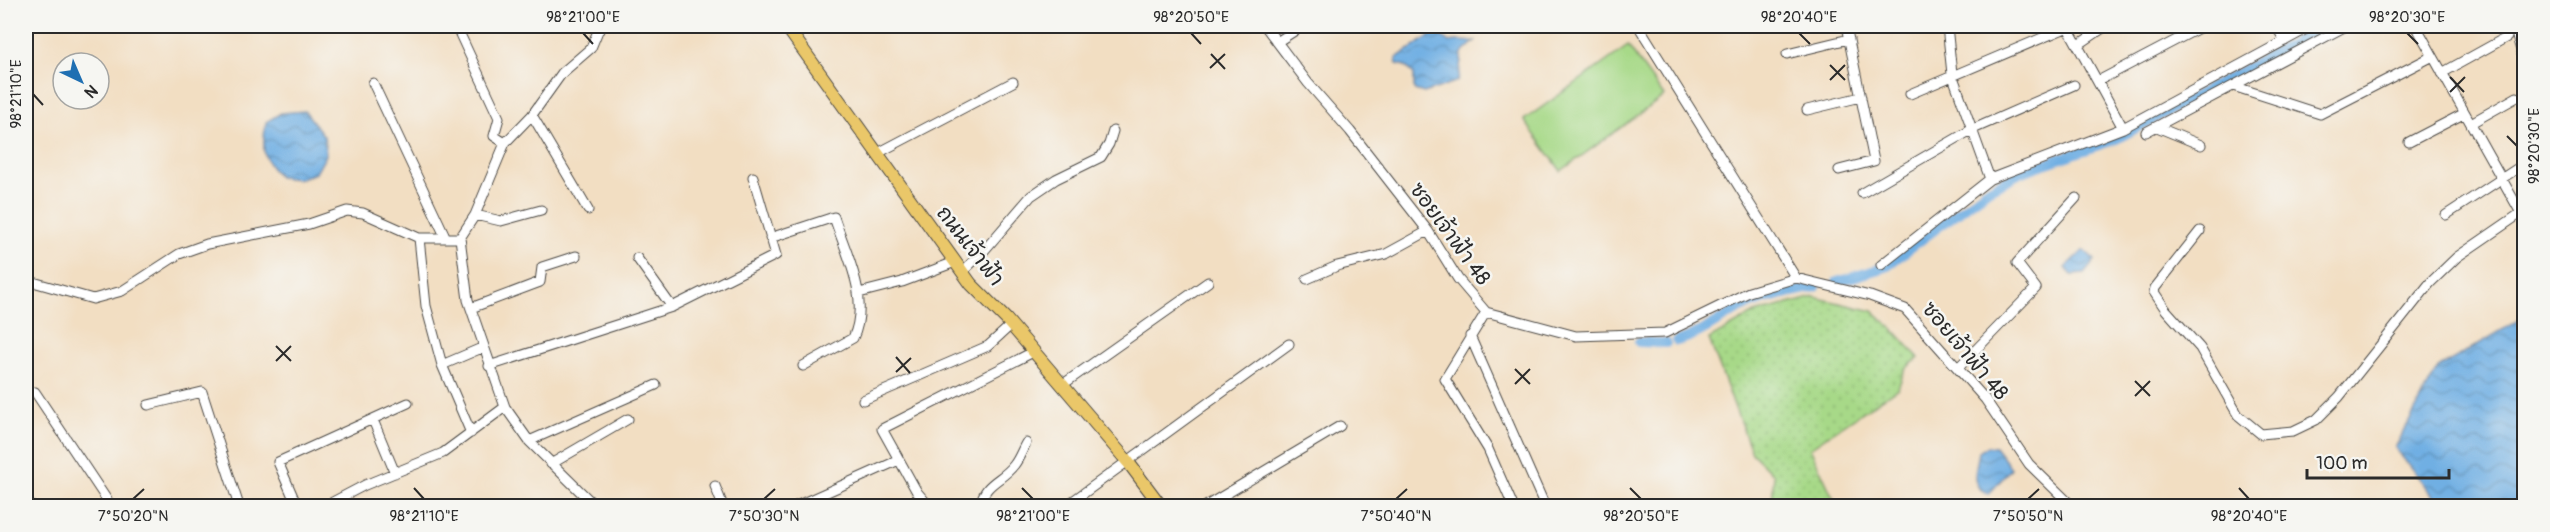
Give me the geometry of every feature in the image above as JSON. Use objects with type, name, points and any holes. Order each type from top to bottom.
[{"type":"main road","name":"ถนนเจ้าฟ้า","points":[[786,26],[971,284],[1011,325],[1128,462],[1161,507]]},
{"type":"street","points":[[595,507],[529,441],[505,407],[489,366],[471,308],[460,238],[475,215],[505,143],[532,115],[562,74],[591,48],[598,31],[603,26]]},
{"type":"street","name":"ซอยเจ้าฟ้า 48","points":[[1265,26],[1428,231],[1458,279],[1486,312],[1575,336],[1665,333],[1749,292],[1796,278],[1870,297],[1905,309],[1986,399],[2029,464],[2072,507]]},
{"type":"street","points":[[1277,42],[1302,26]]},
{"type":"street","points":[[1839,170],[1874,161],[1846,26]]},
{"type":"street","points":[[1947,26],[1952,74],[1990,179]]},
{"type":"street","points":[[1910,94],[2068,26],[2123,128]]},
{"type":"street","points":[[2078,45],[2106,26]]},
{"type":"street","points":[[2098,81],[2203,26]]},
{"type":"street","points":[[2276,26],[2285,41]]},
{"type":"street","points":[[1881,265],[1990,179],[2123,128],[2313,26]]},
{"type":"street","points":[[2146,132],[2346,26]]},
{"type":"street","points":[[2200,231],[2154,292],[2166,310],[2200,348],[2238,415],[2261,434],[2272,435],[2293,431],[2316,420],[2339,397],[2430,283],[2457,257],[2523,212],[2416,26]]},
{"type":"street","points":[[2514,26],[2524,61]]},
{"type":"street","points":[[1641,30],[1796,278]]},
{"type":"street","points":[[459,32],[499,118],[494,136],[505,143]]},
{"type":"street","points":[[2442,73],[2507,37]]},
{"type":"street","points":[[1786,54],[1849,39]]},
{"type":"street","points":[[2233,86],[2320,114],[2433,56]]},
{"type":"street","points":[[878,153],[1013,82]]},
{"type":"street","points":[[373,83],[446,238]]},
{"type":"street","points":[[1862,193],[1971,130],[2074,85]]},
{"type":"street","points":[[1807,110],[1862,97]]},
{"type":"street","points":[[2471,123],[2517,98]]},
{"type":"street","points":[[2409,142],[2465,113]]},
{"type":"street","points":[[532,115],[588,210]]},
{"type":"street","points":[[2157,127],[2201,145]]},
{"type":"street","points":[[859,293],[958,267],[982,253],[1031,196],[1056,179],[1101,157],[1109,144],[1113,131]]},
{"type":"street","points":[[2446,215],[2524,164]]},
{"type":"street","points":[[489,366],[672,307],[776,255],[753,177]]},
{"type":"street","points":[[1958,368],[2036,288],[2017,263],[2076,198]]},
{"type":"street","points":[[475,215],[501,221],[541,210]]},
{"type":"street","points":[[26,280],[93,299],[122,291],[179,254],[207,244],[309,224],[347,211],[363,213],[418,238],[460,238]]},
{"type":"street","points":[[771,238],[834,217],[859,293],[859,323],[853,338],[802,366]]},
{"type":"street","points":[[1306,279],[1337,266],[1386,254],[1428,231]]},
{"type":"street","points":[[418,238],[426,306],[442,365],[471,433]]},
{"type":"street","points":[[471,308],[540,282],[542,267],[576,256]]},
{"type":"street","points":[[637,258],[672,307]]},
{"type":"street","points":[[1062,385],[1208,282]]},
{"type":"street","points":[[1486,312],[1445,378],[1488,450],[1513,507]]},
{"type":"street","points":[[863,400],[988,346],[1011,325]]},
{"type":"street","points":[[1470,336],[1545,507]]},
{"type":"street","points":[[1066,507],[1289,344]]},
{"type":"street","points":[[442,365],[484,347]]},
{"type":"street","points":[[929,507],[917,492],[882,429],[1033,352]]},
{"type":"street","points":[[529,441],[656,385]]},
{"type":"street","points":[[35,392],[111,507]]},
{"type":"street","points":[[148,405],[201,392],[240,507]]},
{"type":"street","points":[[297,507],[279,462],[408,403]]},
{"type":"street","points":[[330,505],[365,485],[443,453],[505,407]]},
{"type":"street","points":[[551,464],[628,418]]},
{"type":"street","points":[[373,420],[395,473]]},
{"type":"street","points":[[1206,507],[1340,426]]},
{"type":"street","points":[[980,507],[982,496],[987,488],[1013,466],[1026,443]]},
{"type":"street","points":[[796,507],[899,460]]},
{"type":"street","points":[[715,486],[723,507]]},
{"type":"street","points":[[26,500],[31,507]]},
{"type":"green space","points":[[1628,46],[1664,96],[1561,171],[1524,120]]},
{"type":"green space","points":[[1814,297],[1873,311],[1919,358],[1905,369],[1898,388],[1810,448],[1837,506],[1765,506],[1772,503],[1774,475],[1752,453],[1709,339],[1755,313]]},
{"type":"water","points":[[1433,34],[1439,34],[1449,42],[1475,41],[1462,53],[1458,81],[1424,93],[1414,90],[1414,74],[1405,66],[1397,64],[1396,58]]},
{"type":"water","points":[[305,111],[324,136],[326,155],[316,173],[299,179],[279,177],[269,164],[264,152],[266,122],[281,113]]},
{"type":"water","points":[[2084,250],[2095,260],[2084,274],[2072,275],[2065,268]]},
{"type":"water","points":[[2524,317],[2524,506],[2441,506],[2395,448],[2438,368]]},
{"type":"water","points":[[1987,446],[1995,447],[2011,468],[1989,494],[1978,487],[1975,477],[1979,452]]},
{"type":"waterway","points":[[1837,282],[1885,267],[1989,189],[2024,171],[2116,139],[2325,26]]},
{"type":"waterway","points":[[1677,341],[1701,331],[1748,305],[1816,287]]},
{"type":"waterway","points":[[1639,342],[1666,343]]}]
